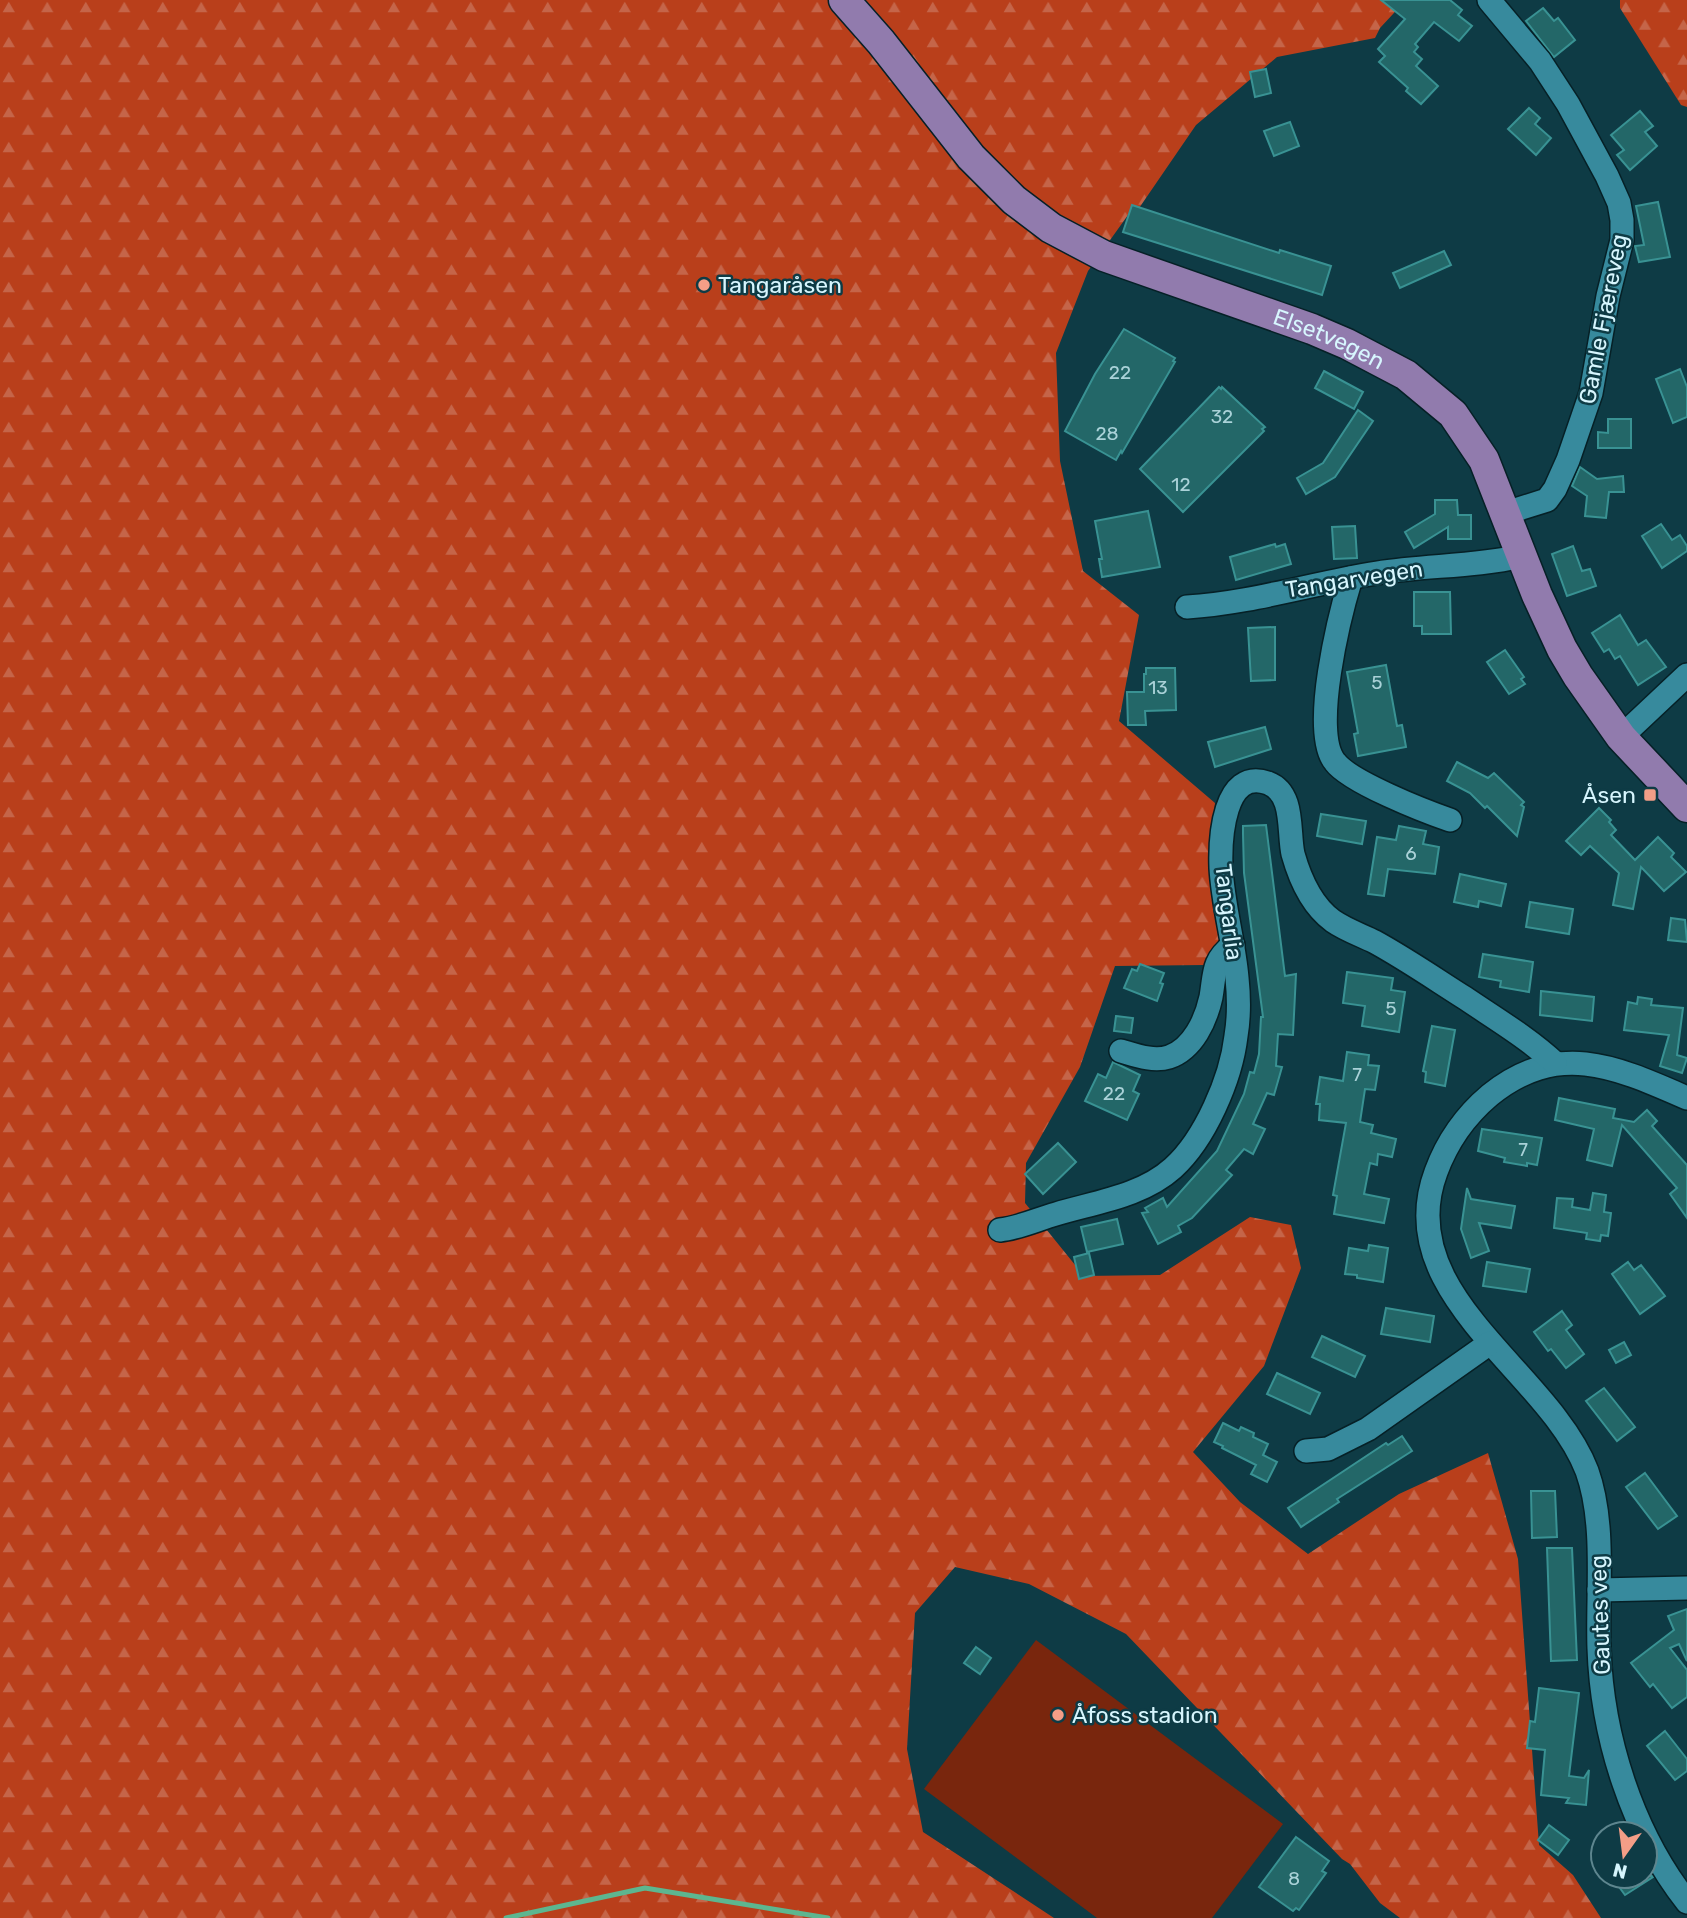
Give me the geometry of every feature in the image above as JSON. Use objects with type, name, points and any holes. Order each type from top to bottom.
[{"type":"main road","name":"Elsetvegen","points":[[844,0],[881,42],[971,157],[1034,216],[1076,243],[1104,256],[1312,329],[1382,360],[1406,375],[1452,414],[1484,460],[1521,556],[1562,649],[1621,737],[1687,807]]},
{"type":"street","name":"Gamle Fjæreveg","points":[[1489,0],[1545,68],[1568,104],[1607,176],[1619,203],[1622,220],[1622,240],[1608,296],[1591,393],[1567,460],[1555,489],[1547,500],[1506,513]]},
{"type":"street","name":"Tangarvegen","points":[[1187,607],[1216,605],[1389,571],[1500,561],[1521,556]]},
{"type":"street","points":[[1351,578],[1326,688],[1324,709],[1331,757],[1342,769],[1378,789],[1426,812],[1450,820]]},
{"type":"street","points":[[1621,737],[1687,675]]},
{"type":"street","name":"Tangarlia","points":[[1000,1230],[1134,1192],[1156,1181],[1189,1151],[1206,1123],[1219,1096],[1236,1038],[1238,981],[1222,871],[1223,835],[1234,793],[1240,786],[1258,780],[1270,783],[1282,794],[1300,876],[1317,907],[1332,920],[1374,942],[1480,1008],[1555,1063]]},
{"type":"street","points":[[1121,1051],[1154,1058],[1168,1057],[1181,1050],[1201,1027],[1208,1011],[1217,961],[1221,954],[1233,945]]},
{"type":"street","name":"Gautes veg","points":[[1687,1098],[1612,1070],[1576,1063],[1555,1063],[1524,1072],[1498,1089],[1468,1116],[1440,1161],[1430,1194],[1429,1228],[1445,1279],[1463,1308],[1490,1343],[1559,1419],[1587,1471],[1596,1515],[1602,1689],[1614,1754],[1647,1837],[1665,1872],[1687,1902]]},
{"type":"street","points":[[1306,1451],[1328,1449],[1357,1435],[1490,1343]]},
{"type":"street","points":[[1599,1591],[1687,1588]]},
{"type":"green space","points":[[0,0],[1406,0],[1380,28],[1375,38],[1277,57],[1196,125],[1135,214],[1133,208],[1088,271],[1056,353],[1060,461],[1083,571],[1139,615],[1119,721],[1215,803],[1211,850],[1223,936],[1205,965],[1115,966],[1080,1067],[1026,1163],[1025,1203],[1084,1276],[1160,1275],[1250,1217],[1291,1225],[1301,1268],[1264,1366],[1193,1452],[1240,1502],[1308,1554],[1399,1494],[1488,1453],[1518,1559],[1539,1845],[1573,1875],[1601,1918],[1400,1918],[1380,1903],[1350,1864],[1342,1859],[1126,1634],[1029,1584],[955,1567],[915,1613],[907,1749],[923,1832],[1054,1918],[0,1918]]},
{"type":"green space","points":[[1620,0],[1687,0],[1687,107],[1681,105],[1620,8]]},
{"type":"shaded area","name":"Åfoss stadion","points":[[1036,1640],[1283,1824],[1212,1918],[1097,1918],[924,1789]]},
{"type":"building","points":[[1381,0],[1450,0],[1462,10],[1458,15],[1472,26],[1459,41],[1434,22],[1415,44],[1418,47],[1414,52],[1422,59],[1416,66],[1438,86],[1421,104],[1406,91],[1408,88],[1379,62],[1385,56],[1378,49],[1405,19]]},
{"type":"building","points":[[1543,8],[1554,21],[1558,18],[1575,40],[1554,57],[1526,21]]},
{"type":"building","points":[[1266,69],[1271,93],[1255,97],[1250,72]]},
{"type":"building","points":[[1529,108],[1540,118],[1535,124],[1551,138],[1536,155],[1508,129]]},
{"type":"building","points":[[1640,111],[1653,126],[1645,132],[1657,146],[1630,170],[1617,155],[1624,150],[1611,135]]},
{"type":"building","points":[[1290,122],[1299,146],[1274,156],[1264,131]]},
{"type":"building","points":[[1658,202],[1670,257],[1639,262],[1635,246],[1644,245],[1636,206]]},
{"type":"building","points":[[1132,205],[1279,253],[1280,250],[1331,266],[1322,295],[1123,232]]},
{"type":"building","points":[[1444,251],[1451,265],[1400,288],[1393,273]]},
{"type":"building","points":[[1124,329],[1175,358],[1175,362],[1116,460],[1065,431],[1095,374]]},
{"type":"building","points":[[1680,369],[1687,387],[1687,417],[1673,423],[1656,379]]},
{"type":"building","points":[[1324,371],[1363,392],[1354,409],[1315,388]]},
{"type":"building","points":[[1219,387],[1265,427],[1262,429],[1264,431],[1183,512],[1140,469]]},
{"type":"building","points":[[1358,410],[1373,421],[1335,477],[1306,494],[1297,478],[1323,463]]},
{"type":"building","points":[[1608,419],[1631,419],[1631,448],[1598,448],[1598,432],[1608,433]]},
{"type":"building","points":[[1580,467],[1597,479],[1623,476],[1624,492],[1609,492],[1606,518],[1585,516],[1587,496],[1572,486]]},
{"type":"building","points":[[1435,500],[1457,500],[1458,515],[1471,515],[1471,539],[1448,539],[1448,527],[1414,548],[1405,532],[1435,514]]},
{"type":"building","points":[[1148,511],[1160,567],[1102,577],[1099,559],[1102,559],[1095,521]]},
{"type":"building","points":[[1661,524],[1672,540],[1680,535],[1687,546],[1687,551],[1662,568],[1642,536]]},
{"type":"building","points":[[1355,526],[1357,558],[1334,559],[1332,527]]},
{"type":"building","points":[[1275,544],[1276,547],[1285,544],[1291,564],[1236,580],[1230,557]]},
{"type":"building","points":[[1573,546],[1582,571],[1590,569],[1596,586],[1567,596],[1552,554]]},
{"type":"building","points":[[1414,592],[1450,592],[1451,634],[1422,634],[1422,626],[1414,626]]},
{"type":"building","points":[[1620,615],[1638,645],[1646,640],[1666,667],[1638,685],[1620,656],[1615,659],[1609,649],[1604,652],[1592,633]]},
{"type":"building","points":[[1275,627],[1275,680],[1251,681],[1248,628]]},
{"type":"building","points":[[1505,650],[1524,677],[1521,679],[1525,684],[1509,694],[1487,662]]},
{"type":"building","points":[[1386,665],[1397,726],[1402,725],[1406,747],[1358,756],[1354,734],[1358,733],[1347,672]]},
{"type":"building","points":[[1146,668],[1175,668],[1176,710],[1145,711],[1146,725],[1128,725],[1127,692],[1144,692]]},
{"type":"building","points":[[1265,727],[1271,749],[1215,767],[1208,742]]},
{"type":"building","points":[[1457,762],[1488,778],[1494,773],[1524,802],[1521,805],[1524,807],[1517,836],[1487,806],[1485,808],[1470,793],[1447,781]]},
{"type":"building","points":[[1599,808],[1611,820],[1609,822],[1616,830],[1611,835],[1635,860],[1658,837],[1674,853],[1671,857],[1686,872],[1664,891],[1641,867],[1633,909],[1613,905],[1619,873],[1590,846],[1581,855],[1566,841]]},
{"type":"building","points":[[1321,814],[1366,821],[1362,844],[1317,836]]},
{"type":"building","points":[[1266,825],[1285,976],[1296,974],[1293,1035],[1278,1034],[1276,1066],[1282,1067],[1274,1095],[1267,1093],[1253,1124],[1265,1129],[1253,1154],[1244,1149],[1226,1170],[1232,1175],[1192,1218],[1178,1226],[1181,1232],[1158,1244],[1142,1213],[1148,1212],[1145,1208],[1163,1198],[1167,1207],[1217,1151],[1244,1094],[1250,1072],[1254,1073],[1259,1054],[1263,1017],[1244,873],[1243,826]]},
{"type":"building","points":[[1399,826],[1426,831],[1423,844],[1439,847],[1435,874],[1388,869],[1384,896],[1368,894],[1377,837],[1396,840]]},
{"type":"building","points":[[1460,874],[1506,884],[1501,906],[1479,901],[1478,907],[1454,902]]},
{"type":"building","points":[[1530,902],[1573,909],[1569,934],[1526,927]]},
{"type":"building","points":[[1671,918],[1685,920],[1687,942],[1668,940]]},
{"type":"building","points":[[1483,954],[1533,962],[1529,992],[1500,987],[1501,981],[1479,977]]},
{"type":"building","points":[[1140,964],[1164,973],[1157,1001],[1124,988],[1132,969],[1137,971]]},
{"type":"building","points":[[1347,972],[1393,978],[1391,990],[1405,992],[1399,1032],[1362,1026],[1365,1006],[1343,1003]]},
{"type":"building","points":[[1541,991],[1594,997],[1592,1021],[1540,1015]]},
{"type":"building","points":[[1638,997],[1652,999],[1651,1005],[1683,1008],[1677,1055],[1687,1058],[1682,1073],[1660,1066],[1669,1035],[1624,1030],[1628,1002],[1637,1004]]},
{"type":"building","points":[[1116,1016],[1133,1018],[1131,1033],[1114,1031]]},
{"type":"building","points":[[1432,1026],[1455,1030],[1445,1086],[1425,1082],[1426,1072],[1423,1071]]},
{"type":"building","points":[[1347,1052],[1369,1055],[1368,1065],[1379,1066],[1375,1090],[1365,1089],[1360,1122],[1373,1125],[1371,1133],[1396,1139],[1392,1157],[1378,1154],[1377,1165],[1370,1163],[1364,1194],[1389,1199],[1384,1223],[1334,1214],[1337,1196],[1333,1195],[1346,1123],[1319,1120],[1320,1104],[1316,1104],[1320,1077],[1343,1081]]},
{"type":"building","points":[[1113,1062],[1140,1075],[1133,1091],[1139,1094],[1127,1120],[1085,1101],[1098,1074],[1106,1078]]},
{"type":"building","points":[[1559,1098],[1615,1109],[1613,1118],[1634,1122],[1647,1110],[1657,1121],[1652,1126],[1687,1165],[1687,1218],[1670,1194],[1677,1188],[1622,1125],[1612,1166],[1587,1160],[1594,1129],[1555,1120]]},
{"type":"building","points":[[1482,1129],[1542,1138],[1537,1165],[1504,1162],[1505,1158],[1478,1151]]},
{"type":"building","points":[[1058,1143],[1076,1162],[1043,1194],[1025,1174]]},
{"type":"building","points":[[1467,1188],[1471,1199],[1515,1206],[1511,1228],[1479,1223],[1489,1251],[1471,1258],[1461,1229]]},
{"type":"building","points":[[1593,1193],[1606,1195],[1604,1212],[1611,1213],[1608,1236],[1601,1235],[1600,1241],[1586,1239],[1587,1233],[1554,1228],[1557,1198],[1573,1199],[1572,1207],[1590,1210]]},
{"type":"building","points":[[1117,1219],[1123,1244],[1087,1252],[1081,1227]]},
{"type":"building","points":[[1369,1245],[1388,1248],[1383,1282],[1345,1274],[1349,1248],[1368,1251]]},
{"type":"building","points":[[1089,1253],[1094,1275],[1079,1279],[1074,1257]]},
{"type":"building","points":[[1487,1262],[1530,1269],[1526,1292],[1483,1286]]},
{"type":"building","points":[[1628,1262],[1634,1270],[1641,1265],[1665,1296],[1640,1314],[1612,1274]]},
{"type":"building","points":[[1386,1308],[1434,1316],[1430,1342],[1381,1334]]},
{"type":"building","points":[[1562,1311],[1572,1325],[1566,1330],[1584,1354],[1566,1368],[1551,1349],[1548,1351],[1534,1332]]},
{"type":"building","points":[[1322,1336],[1365,1356],[1355,1377],[1312,1357]]},
{"type":"building","points":[[1624,1342],[1631,1355],[1616,1363],[1609,1350]]},
{"type":"building","points":[[1277,1373],[1320,1393],[1310,1414],[1267,1394]]},
{"type":"building","points":[[1604,1388],[1635,1427],[1617,1441],[1586,1401]]},
{"type":"building","points":[[1223,1423],[1239,1431],[1241,1427],[1254,1433],[1253,1437],[1268,1444],[1263,1455],[1277,1462],[1267,1482],[1251,1474],[1256,1465],[1214,1442]]},
{"type":"building","points":[[1402,1436],[1412,1451],[1337,1499],[1339,1502],[1301,1527],[1288,1508],[1386,1443],[1388,1445]]},
{"type":"building","points":[[1645,1473],[1677,1516],[1658,1529],[1626,1487]]},
{"type":"building","points":[[1531,1491],[1555,1491],[1557,1537],[1532,1538]]},
{"type":"building","points":[[1547,1548],[1572,1548],[1577,1660],[1551,1661]]},
{"type":"building","points":[[1687,1609],[1687,1661],[1679,1644],[1670,1648],[1687,1670],[1687,1697],[1672,1708],[1653,1684],[1650,1687],[1631,1663],[1674,1630],[1668,1616]]},
{"type":"building","points":[[976,1647],[991,1658],[980,1674],[964,1663]]},
{"type":"building","points":[[1539,1688],[1579,1693],[1569,1776],[1584,1778],[1589,1770],[1586,1805],[1566,1803],[1569,1798],[1541,1795],[1545,1750],[1527,1748],[1530,1721],[1535,1722]]},
{"type":"building","points":[[1665,1731],[1687,1759],[1687,1771],[1675,1780],[1647,1746]]},
{"type":"building","points":[[1549,1825],[1569,1840],[1558,1855],[1538,1840]]},
{"type":"building","points":[[1296,1837],[1329,1861],[1322,1871],[1326,1873],[1299,1910],[1296,1908],[1293,1911],[1259,1887]]},
{"type":"waterway","points":[[506,1918],[645,1888],[828,1918]]},
{"type":"place","name":"Tangaråsen","points":[[704,285]]},
{"type":"place","name":"Åsen","points":[[1650,795]]},
{"type":"place","name":"Åfoss stadion","points":[[1058,1715]]}]
